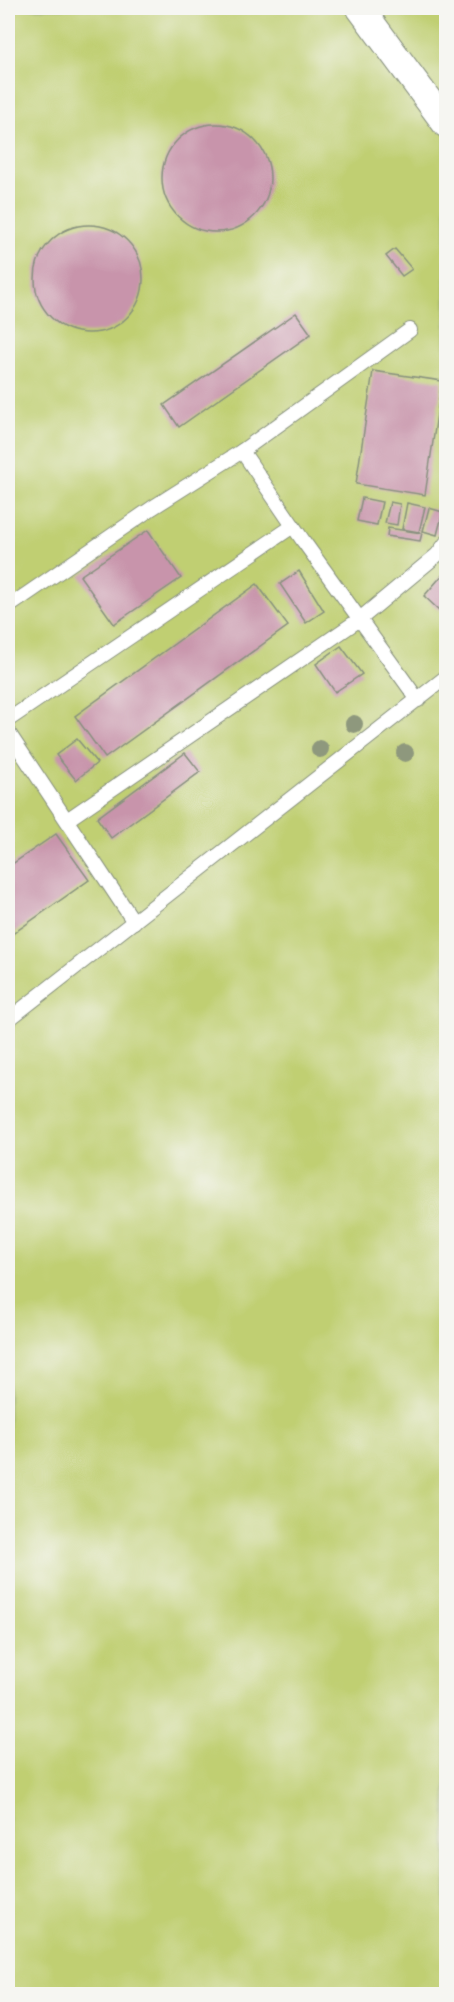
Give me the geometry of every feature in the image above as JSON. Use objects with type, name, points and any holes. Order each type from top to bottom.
[{"type":"street","points":[[360,8],[447,124]]},
{"type":"lane","points":[[8,607],[152,508],[242,451],[410,330]]},
{"type":"lane","points":[[242,451],[418,700]]},
{"type":"lane","points":[[8,720],[293,526]]},
{"type":"lane","points":[[67,820],[360,619],[437,555],[447,543]]},
{"type":"lane","points":[[8,1020],[447,677]]},
{"type":"lane","points":[[8,732],[134,922]]},
{"type":"green space","points":[[8,8],[446,8],[446,1994],[8,1994]]},
{"type":"building","points":[[216,124],[237,128],[254,140],[266,157],[270,178],[266,199],[254,216],[237,228],[216,232],[195,228],[178,216],[166,199],[162,178],[166,157],[178,140],[195,128]]},
{"type":"building","points":[[89,225],[110,229],[127,241],[139,258],[143,279],[139,300],[127,317],[110,329],[89,333],[68,329],[51,317],[39,300],[35,279],[39,258],[51,241],[68,229]]},
{"type":"building","points":[[395,249],[412,269],[402,276],[386,256]]},
{"type":"building","points":[[296,313],[311,334],[179,427],[164,405]]},
{"type":"building","points":[[373,371],[442,381],[425,495],[356,484]]},
{"type":"building","points":[[446,466],[446,482],[443,481]]},
{"type":"building","points":[[362,498],[382,502],[377,525],[357,521]]},
{"type":"building","points":[[390,502],[400,504],[397,525],[385,523]]},
{"type":"building","points":[[407,503],[425,507],[419,532],[402,529]]},
{"type":"building","points":[[429,508],[443,512],[437,535],[423,531]]},
{"type":"building","points":[[388,528],[422,533],[420,541],[387,536]]},
{"type":"building","points":[[148,530],[181,578],[114,624],[80,576]]},
{"type":"building","points":[[299,571],[324,611],[306,623],[280,584]]},
{"type":"building","points":[[446,571],[446,603],[440,611],[424,596]]},
{"type":"building","points":[[257,584],[288,626],[105,758],[75,716]]},
{"type":"building","points":[[341,646],[362,674],[335,692],[316,664]]},
{"type":"building","points":[[77,739],[97,763],[76,780],[56,755]]},
{"type":"building","points":[[185,753],[200,772],[111,838],[97,818]]},
{"type":"building","points":[[56,834],[89,880],[8,937],[8,867]]}]
